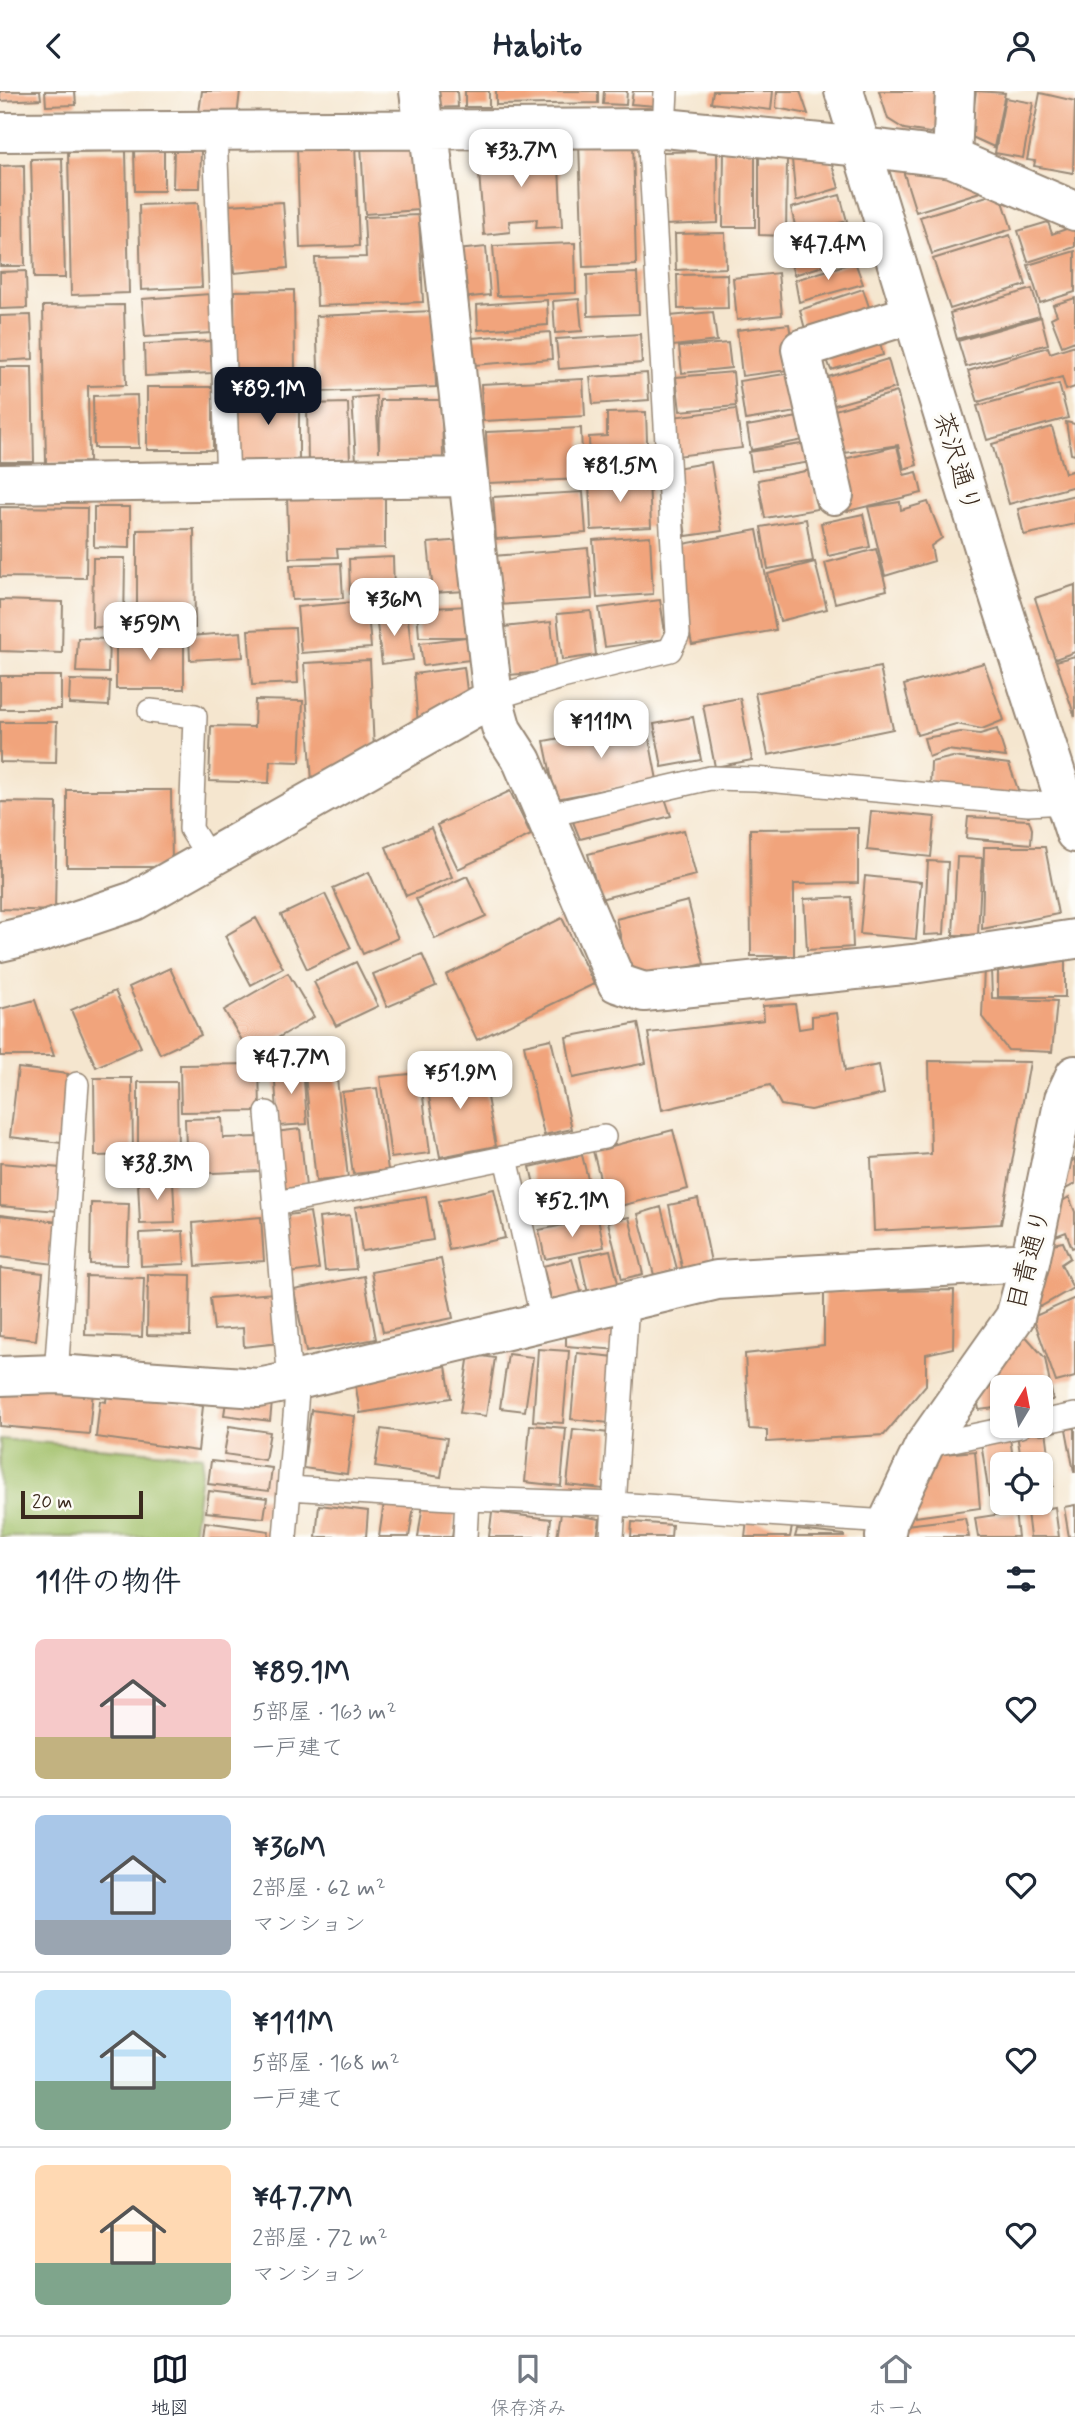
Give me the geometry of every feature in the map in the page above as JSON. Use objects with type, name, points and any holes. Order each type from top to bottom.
[{"type":"street","points":[[419,91],[427,130],[493,698],[502,730],[522,761],[617,983],[644,992],[913,964],[1075,939]]},
{"type":"street","name":"茶沢通り","points":[[844,91],[912,314],[1072,808]]},
{"type":"street","points":[[952,158],[955,91]]},
{"type":"street","points":[[0,131],[657,129],[862,147],[952,158],[1075,211]]},
{"type":"street","points":[[834,495],[801,349],[912,314]]},
{"type":"street","points":[[0,484],[467,477]]},
{"type":"street","points":[[15,948],[40,933],[134,901],[493,698]]},
{"type":"street","name":"目青通り","points":[[887,1529],[924,1446],[1015,1317],[1030,1262],[1064,1099],[1075,1075]]},
{"type":"street","points":[[0,1376],[56,1374],[258,1388],[717,1280],[1030,1262]]},
{"type":"lane","points":[[493,698],[562,677],[670,650],[678,634],[657,129],[666,91]]},
{"type":"lane","points":[[215,131],[228,481]]},
{"type":"lane","points":[[150,711],[195,716],[191,829],[209,858]]},
{"type":"lane","points":[[544,816],[710,778],[756,779],[1072,808]]},
{"type":"lane","points":[[56,1374],[77,1084]]},
{"type":"lane","points":[[267,1113],[294,1381],[285,1537]]},
{"type":"lane","points":[[275,1203],[604,1137]]},
{"type":"lane","points":[[506,1158],[543,1322]]},
{"type":"lane","points":[[612,1537],[627,1302]]},
{"type":"lane","points":[[1054,1419],[1075,1415]]},
{"type":"lane","points":[[924,1446],[990,1432]]},
{"type":"lane","points":[[289,1488],[467,1499],[615,1504],[887,1529]]},
{"type":"lane","points":[[464,1537],[467,1499]]},
{"type":"green space","points":[[0,1439],[203,1456],[193,1537],[0,1537]]},
{"type":"building","points":[[0,91],[40,91],[41,99],[0,101]]},
{"type":"building","points":[[45,91],[75,91],[76,105],[46,106]]},
{"type":"building","points":[[202,91],[240,91],[237,117],[199,112]]},
{"type":"building","points":[[433,91],[457,91],[458,107],[433,108]]},
{"type":"building","points":[[465,91],[489,91],[489,107],[465,107]]},
{"type":"building","points":[[496,91],[598,91],[598,103],[496,105]]},
{"type":"building","points":[[604,91],[627,91],[626,105],[603,104]]},
{"type":"building","points":[[633,91],[658,91],[656,106],[631,104]]},
{"type":"building","points":[[713,91],[773,91],[771,110],[711,103]]},
{"type":"building","points":[[777,91],[800,91],[808,114],[776,108]]},
{"type":"building","points":[[879,91],[942,91],[942,123],[930,133],[904,129],[888,119]]},
{"type":"building","points":[[976,91],[1005,93],[994,147],[972,137],[971,124]]},
{"type":"building","points":[[1040,93],[1075,101],[1073,173],[1034,166],[1035,161],[1027,160]]},
{"type":"building","points":[[1005,98],[1033,103],[1023,158],[995,153]]},
{"type":"building","points":[[633,141],[636,265],[583,267],[579,142]]},
{"type":"building","points":[[414,142],[419,210],[365,214],[361,145]]},
{"type":"building","points":[[355,144],[359,246],[300,248],[297,147]]},
{"type":"building","points":[[531,145],[533,169],[532,149],[558,147],[562,227],[536,228],[537,219],[509,221],[510,232],[484,235],[478,161],[503,160],[503,147]]},
{"type":"building","points":[[164,148],[164,191],[135,191],[134,149]]},
{"type":"building","points":[[174,149],[201,150],[200,188],[173,188]]},
{"type":"building","points":[[791,149],[828,151],[839,188],[796,201]]},
{"type":"building","points":[[724,150],[755,151],[755,227],[723,227]]},
{"type":"building","points":[[126,151],[129,293],[71,295],[68,152]]},
{"type":"building","points":[[717,151],[718,223],[664,225],[663,152]]},
{"type":"building","points":[[759,157],[787,158],[786,236],[759,235]]},
{"type":"building","points":[[62,158],[65,278],[34,278],[31,159]]},
{"type":"building","points":[[901,164],[976,181],[980,192],[916,212]]},
{"type":"building","points":[[24,165],[25,266],[0,266],[0,166]]},
{"type":"building","points":[[1000,192],[1012,229],[932,254],[920,217]]},
{"type":"building","points":[[840,195],[847,221],[797,234],[791,208]]},
{"type":"building","points":[[283,202],[288,268],[234,273],[229,205]]},
{"type":"building","points":[[198,203],[202,287],[141,290],[139,205]]},
{"type":"building","points":[[419,215],[423,302],[317,306],[315,258],[366,257],[364,217]]},
{"type":"building","points":[[1048,222],[1052,234],[1075,226],[1075,247],[1028,262],[1018,231]]},
{"type":"building","points":[[843,226],[855,256],[794,275],[788,252],[802,238]]},
{"type":"building","points":[[725,233],[726,268],[676,270],[675,234]]},
{"type":"building","points":[[1010,235],[1026,285],[950,309],[933,259]]},
{"type":"building","points":[[575,243],[576,293],[497,296],[493,246]]},
{"type":"building","points":[[486,247],[490,295],[461,298],[457,250]]},
{"type":"building","points":[[1075,251],[1075,292],[1040,303],[1028,265]]},
{"type":"building","points":[[855,262],[863,284],[799,302],[795,280]]},
{"type":"building","points":[[26,271],[27,308],[0,309],[0,272]]},
{"type":"building","points":[[637,273],[639,314],[588,316],[587,275]]},
{"type":"building","points":[[778,273],[782,315],[737,320],[733,278]]},
{"type":"building","points":[[727,274],[728,308],[678,309],[677,275]]},
{"type":"building","points":[[863,289],[870,310],[806,333],[800,310]]},
{"type":"building","points":[[1032,289],[1040,316],[957,339],[950,313]]},
{"type":"building","points":[[294,290],[295,371],[235,371],[234,291]]},
{"type":"building","points":[[210,294],[212,333],[145,337],[142,299]]},
{"type":"building","points":[[1075,298],[1075,341],[1062,346],[1051,318],[1057,315],[1053,305]]},
{"type":"building","points":[[579,299],[582,331],[555,333],[553,301]]},
{"type":"building","points":[[547,300],[548,325],[478,330],[477,305]]},
{"type":"building","points":[[124,305],[126,385],[88,386],[89,462],[46,463],[43,306]]},
{"type":"building","points":[[433,311],[436,387],[319,392],[316,316]]},
{"type":"building","points":[[713,312],[717,341],[673,346],[670,316]]},
{"type":"building","points":[[31,315],[33,359],[0,361],[0,316]]},
{"type":"building","points":[[1041,317],[1048,344],[966,367],[958,341]]},
{"type":"building","points":[[789,324],[796,369],[742,376],[737,330]]},
{"type":"building","points":[[550,332],[552,359],[474,365],[472,338]]},
{"type":"building","points":[[640,334],[642,363],[559,369],[556,339]]},
{"type":"building","points":[[879,338],[883,355],[831,370],[825,354]]},
{"type":"building","points":[[210,341],[212,373],[145,376],[144,344]]},
{"type":"building","points":[[728,343],[731,368],[682,373],[679,347]]},
{"type":"building","points":[[1075,345],[1075,387],[1066,390],[1062,377],[978,402],[968,371],[1048,347],[1050,353]]},
{"type":"building","points":[[888,359],[896,388],[824,408],[818,380]]},
{"type":"building","points":[[0,367],[32,367],[34,462],[0,462]]},
{"type":"building","points":[[733,372],[736,406],[680,411],[676,377]]},
{"type":"building","points":[[798,372],[804,411],[745,420],[739,381]]},
{"type":"building","points":[[647,373],[649,400],[593,404],[590,377]]},
{"type":"building","points":[[583,379],[585,416],[483,421],[481,384]]},
{"type":"building","points":[[1059,384],[1068,418],[987,440],[977,406]]},
{"type":"building","points":[[147,387],[213,387],[213,450],[147,450]]},
{"type":"building","points":[[299,391],[299,463],[238,464],[237,392]]},
{"type":"building","points":[[897,392],[917,465],[904,469],[898,445],[837,454],[828,412]]},
{"type":"building","points":[[137,395],[139,448],[94,448],[93,396]]},
{"type":"building","points":[[376,396],[379,452],[380,400],[442,400],[443,459],[356,461],[352,398]]},
{"type":"building","points":[[348,403],[350,462],[308,464],[307,404]]},
{"type":"building","points":[[736,409],[742,448],[677,456],[672,417]]},
{"type":"building","points":[[646,412],[648,470],[590,471],[589,437],[607,436],[607,413]]},
{"type":"building","points":[[810,415],[814,438],[751,450],[747,426]]},
{"type":"building","points":[[1066,422],[1075,424],[1075,455],[1071,454]]},
{"type":"building","points":[[1052,427],[1065,473],[1075,470],[1075,486],[1009,504],[992,444]]},
{"type":"building","points":[[581,428],[583,479],[488,483],[486,432]]},
{"type":"building","points":[[815,442],[818,461],[752,471],[749,452]]},
{"type":"building","points":[[897,446],[904,475],[917,472],[922,493],[848,511],[836,461]]},
{"type":"building","points":[[711,462],[722,531],[686,536],[676,468]]},
{"type":"building","points":[[811,470],[817,509],[765,518],[758,480]]},
{"type":"building","points":[[649,478],[651,527],[591,530],[589,481]]},
{"type":"building","points":[[583,492],[586,533],[496,539],[493,497]]},
{"type":"building","points":[[385,495],[385,548],[337,549],[338,557],[289,558],[287,496]]},
{"type":"building","points":[[1075,495],[1075,524],[1024,535],[1018,509]]},
{"type":"building","points":[[900,502],[901,510],[928,502],[942,538],[931,546],[934,561],[885,576],[868,507]]},
{"type":"building","points":[[0,507],[87,508],[86,578],[0,577]]},
{"type":"building","points":[[94,507],[130,507],[130,548],[94,547]]},
{"type":"building","points":[[863,514],[870,547],[828,556],[821,523]]},
{"type":"building","points":[[806,519],[813,561],[768,569],[761,527]]},
{"type":"building","points":[[194,529],[195,628],[137,629],[137,530]]},
{"type":"building","points":[[757,530],[776,630],[692,645],[673,546]]},
{"type":"building","points":[[650,536],[653,594],[597,598],[593,540]]},
{"type":"building","points":[[462,540],[466,591],[433,593],[428,543]]},
{"type":"building","points":[[588,548],[592,599],[497,605],[493,556]]},
{"type":"building","points":[[876,549],[887,590],[835,603],[825,563]]},
{"type":"building","points":[[393,557],[394,592],[350,594],[349,559]]},
{"type":"building","points":[[93,558],[125,558],[124,628],[92,627]]},
{"type":"building","points":[[815,562],[827,609],[780,621],[768,574]]},
{"type":"building","points":[[341,563],[343,598],[292,600],[290,565]]},
{"type":"building","points":[[1075,585],[1075,652],[1055,659],[1035,598]]},
{"type":"building","points":[[0,600],[63,602],[62,653],[0,651]]},
{"type":"building","points":[[660,600],[666,639],[605,647],[599,608]]},
{"type":"building","points":[[367,601],[371,648],[301,653],[297,607]]},
{"type":"building","points":[[467,606],[466,637],[419,637],[417,609]]},
{"type":"building","points":[[591,611],[596,655],[562,660],[557,614]]},
{"type":"building","points":[[407,612],[413,660],[382,664],[376,616]]},
{"type":"building","points":[[551,622],[556,671],[509,675],[504,627]]},
{"type":"building","points":[[295,628],[298,683],[252,685],[248,630]]},
{"type":"building","points":[[241,632],[243,657],[190,660],[189,636]]},
{"type":"building","points":[[116,635],[184,635],[184,689],[116,689]]},
{"type":"building","points":[[466,637],[470,660],[423,666],[420,643]]},
{"type":"building","points":[[78,638],[109,639],[108,673],[76,672]]},
{"type":"building","points":[[1075,656],[1075,717],[1056,661]]},
{"type":"building","points":[[370,660],[374,751],[312,782],[304,663]]},
{"type":"building","points":[[984,663],[1004,720],[982,729],[956,724],[917,735],[904,685]]},
{"type":"building","points":[[464,667],[468,698],[418,725],[414,674]]},
{"type":"building","points":[[880,667],[893,729],[768,755],[755,693]]},
{"type":"building","points":[[0,676],[61,676],[61,709],[0,709]]},
{"type":"building","points":[[70,680],[110,681],[109,706],[69,704]]},
{"type":"building","points":[[740,698],[752,760],[715,767],[703,705]]},
{"type":"building","points":[[255,700],[303,701],[300,762],[270,761],[269,783],[209,781],[211,726],[254,727]]},
{"type":"building","points":[[693,717],[701,760],[662,767],[654,724]]},
{"type":"building","points":[[0,722],[57,722],[56,763],[0,762]]},
{"type":"building","points":[[646,722],[657,780],[556,799],[544,741]]},
{"type":"building","points":[[997,729],[1006,757],[947,750],[929,757],[924,738],[961,732],[980,734]]},
{"type":"building","points":[[953,757],[1009,764],[1021,798],[930,786],[931,762]]},
{"type":"building","points":[[67,790],[171,790],[172,867],[67,867]]},
{"type":"building","points":[[510,791],[531,835],[458,869],[437,825]]},
{"type":"building","points":[[665,798],[671,816],[580,839],[573,822]]},
{"type":"building","points":[[0,802],[57,803],[55,911],[0,909]]},
{"type":"building","points":[[871,811],[935,817],[931,857],[867,850]]},
{"type":"building","points":[[968,817],[1029,820],[1032,829],[1031,844],[966,838]]},
{"type":"building","points":[[431,828],[452,877],[406,896],[386,847]]},
{"type":"building","points":[[858,828],[858,883],[794,884],[794,956],[751,956],[750,829]]},
{"type":"building","points":[[684,830],[696,875],[600,899],[588,854]]},
{"type":"building","points":[[984,847],[1045,847],[1058,914],[982,929]]},
{"type":"building","points":[[957,857],[982,858],[978,935],[953,935]]},
{"type":"building","points":[[928,861],[948,862],[944,934],[924,935]]},
{"type":"building","points":[[369,872],[398,938],[363,954],[333,888]]},
{"type":"building","points":[[467,876],[486,916],[435,939],[416,899]]},
{"type":"building","points":[[865,876],[921,882],[916,939],[860,934]]},
{"type":"building","points":[[325,894],[351,948],[307,969],[281,915]]},
{"type":"building","points":[[851,897],[853,947],[807,950],[804,899]]},
{"type":"building","points":[[688,901],[704,964],[632,982],[616,919]]},
{"type":"building","points":[[256,918],[283,968],[251,985],[225,936]]},
{"type":"building","points":[[562,918],[594,984],[477,1040],[446,975]]},
{"type":"building","points":[[422,954],[436,986],[387,1007],[373,974]]},
{"type":"building","points":[[356,962],[378,1006],[336,1026],[314,982]]},
{"type":"building","points":[[1065,962],[1065,997],[998,997],[998,971]]},
{"type":"building","points":[[170,968],[201,1035],[160,1054],[129,987]]},
{"type":"building","points":[[984,968],[991,968],[992,998],[1057,1001],[1052,1052],[1008,1050],[982,1017]]},
{"type":"building","points":[[288,973],[314,1017],[250,1054],[224,1010]]},
{"type":"building","points":[[115,991],[141,1047],[96,1067],[71,1010]]},
{"type":"building","points":[[35,1000],[54,1056],[0,1056],[0,1009]]},
{"type":"building","points":[[795,1004],[799,1029],[812,1027],[812,1016],[837,1013],[845,1071],[879,1065],[884,1094],[810,1110],[781,1105],[770,1085],[662,1110],[648,1033],[764,1020],[763,1006]]},
{"type":"building","points":[[638,1023],[646,1063],[573,1078],[566,1037]]},
{"type":"building","points":[[551,1039],[572,1129],[544,1135],[524,1045]]},
{"type":"building","points":[[929,1061],[1030,1062],[1001,1224],[874,1231],[871,1158],[931,1154]]},
{"type":"building","points":[[259,1064],[260,1111],[181,1112],[180,1065]]},
{"type":"building","points":[[481,1065],[496,1146],[440,1157],[425,1075]]},
{"type":"building","points":[[303,1066],[307,1124],[278,1126],[274,1068]]},
{"type":"building","points":[[18,1068],[68,1074],[61,1143],[10,1137]]},
{"type":"building","points":[[336,1070],[348,1178],[316,1181],[305,1074]]},
{"type":"building","points":[[420,1073],[430,1153],[391,1158],[380,1077]]},
{"type":"building","points":[[94,1078],[132,1078],[133,1155],[95,1156]]},
{"type":"building","points":[[138,1082],[177,1082],[178,1153],[138,1154]]},
{"type":"building","points":[[377,1088],[388,1170],[353,1174],[342,1092]]},
{"type":"building","points":[[222,1118],[223,1138],[260,1137],[261,1171],[187,1174],[185,1119]]},
{"type":"building","points":[[300,1129],[306,1187],[281,1189],[275,1132]]},
{"type":"building","points":[[673,1130],[688,1189],[608,1209],[593,1151]]},
{"type":"building","points":[[582,1155],[595,1207],[542,1219],[530,1167]]},
{"type":"building","points":[[1075,1159],[1075,1184],[1064,1190],[1067,1165]]},
{"type":"building","points":[[0,1163],[61,1168],[58,1211],[0,1206]]},
{"type":"building","points":[[173,1180],[175,1223],[140,1224],[138,1182]]},
{"type":"building","points":[[494,1189],[505,1238],[449,1250],[439,1201]]},
{"type":"building","points":[[426,1196],[433,1240],[362,1251],[355,1207]]},
{"type":"building","points":[[1069,1197],[1075,1212],[1075,1247],[1072,1248],[1066,1232],[1056,1236],[1061,1202]]},
{"type":"building","points":[[698,1199],[712,1267],[683,1272],[669,1205]]},
{"type":"building","points":[[91,1203],[129,1204],[127,1265],[90,1264]]},
{"type":"building","points":[[661,1207],[677,1269],[654,1275],[638,1214]]},
{"type":"building","points":[[310,1212],[319,1269],[289,1273],[280,1216]]},
{"type":"building","points":[[0,1215],[58,1222],[54,1264],[0,1257]]},
{"type":"building","points":[[350,1215],[356,1269],[325,1271],[319,1218]]},
{"type":"building","points":[[261,1217],[264,1261],[196,1266],[193,1223]]},
{"type":"building","points":[[629,1217],[643,1274],[622,1279],[608,1222]]},
{"type":"building","points":[[598,1218],[604,1247],[545,1259],[539,1230]]},
{"type":"building","points":[[183,1231],[185,1264],[141,1266],[140,1233]]},
{"type":"building","points":[[1063,1242],[1070,1258],[1061,1264],[1073,1288],[1040,1307],[1034,1290],[1047,1245]]},
{"type":"building","points":[[610,1250],[620,1291],[589,1298],[580,1257]]},
{"type":"building","points":[[441,1259],[453,1318],[383,1332],[371,1272]]},
{"type":"building","points":[[572,1259],[582,1295],[552,1302],[543,1266]]},
{"type":"building","points":[[0,1268],[43,1273],[36,1340],[0,1336]]},
{"type":"building","points":[[148,1274],[191,1275],[190,1336],[147,1335]]},
{"type":"building","points":[[86,1276],[144,1278],[142,1337],[85,1335]]},
{"type":"building","points":[[364,1276],[376,1339],[306,1352],[294,1290]]},
{"type":"building","points":[[954,1290],[953,1348],[926,1354],[926,1385],[884,1435],[767,1442],[767,1430],[749,1429],[745,1354],[824,1345],[824,1292]]},
{"type":"building","points":[[274,1293],[279,1343],[244,1347],[243,1328],[214,1330],[210,1298]]},
{"type":"building","points":[[1075,1298],[1075,1377],[1056,1382],[1033,1317]]},
{"type":"building","points":[[622,1309],[619,1350],[566,1346],[566,1324]]},
{"type":"building","points":[[1022,1332],[1045,1358],[1048,1375],[990,1375],[990,1409],[979,1410],[976,1393]]},
{"type":"building","points":[[538,1349],[569,1351],[563,1423],[533,1421]]},
{"type":"building","points":[[577,1353],[615,1357],[609,1423],[571,1419]]},
{"type":"building","points":[[469,1354],[495,1358],[486,1416],[460,1413]]},
{"type":"building","points":[[508,1354],[533,1357],[525,1411],[500,1408]]},
{"type":"building","points":[[446,1366],[451,1398],[360,1413],[355,1381]]},
{"type":"building","points":[[0,1382],[93,1391],[89,1434],[0,1426]]},
{"type":"building","points":[[107,1393],[203,1406],[198,1451],[96,1437],[100,1401],[106,1402]]},
{"type":"building","points":[[227,1395],[272,1402],[270,1421],[224,1415]]},
{"type":"building","points":[[311,1410],[355,1416],[347,1474],[303,1468]]},
{"type":"building","points":[[530,1425],[566,1428],[561,1486],[525,1482]]},
{"type":"building","points":[[229,1426],[270,1432],[265,1460],[224,1454]]},
{"type":"building","points":[[1075,1428],[1075,1472],[1074,1472],[1066,1429]]},
{"type":"building","points":[[381,1429],[447,1438],[441,1477],[375,1467]]},
{"type":"building","points":[[573,1429],[609,1433],[603,1489],[567,1485]]},
{"type":"building","points":[[1010,1439],[1012,1452],[990,1452],[990,1496],[989,1496],[981,1442]]},
{"type":"building","points":[[1018,1439],[1047,1439],[1049,1452],[1020,1452]]},
{"type":"building","points":[[975,1451],[980,1508],[915,1517],[913,1501],[934,1455]]},
{"type":"building","points":[[211,1461],[272,1468],[269,1491],[208,1484]]},
{"type":"building","points":[[209,1491],[267,1498],[264,1518],[206,1512]]},
{"type":"building","points":[[384,1502],[414,1506],[409,1537],[379,1537]]},
{"type":"building","points":[[423,1504],[456,1509],[452,1537],[418,1537]]},
{"type":"building","points":[[319,1505],[368,1511],[366,1537],[316,1537]]},
{"type":"building","points":[[1075,1505],[1075,1537],[1069,1537],[1064,1507]]},
{"type":"building","points":[[1053,1507],[1059,1537],[1030,1537],[1027,1515],[1053,1515]]},
{"type":"building","points":[[492,1512],[551,1519],[549,1537],[489,1537]]},
{"type":"building","points":[[561,1513],[600,1519],[597,1537],[557,1537]]},
{"type":"building","points":[[1015,1515],[1018,1537],[978,1537],[975,1518]]},
{"type":"building","points":[[965,1518],[969,1537],[906,1537],[906,1525]]},
{"type":"building","points":[[747,1520],[792,1527],[790,1537],[745,1537]]},
{"type":"building","points":[[205,1522],[269,1531],[268,1537],[203,1537]]},
{"type":"building","points":[[632,1522],[672,1525],[671,1537],[631,1537]]},
{"type":"building","points":[[797,1530],[844,1535],[844,1537],[795,1537]]}]
